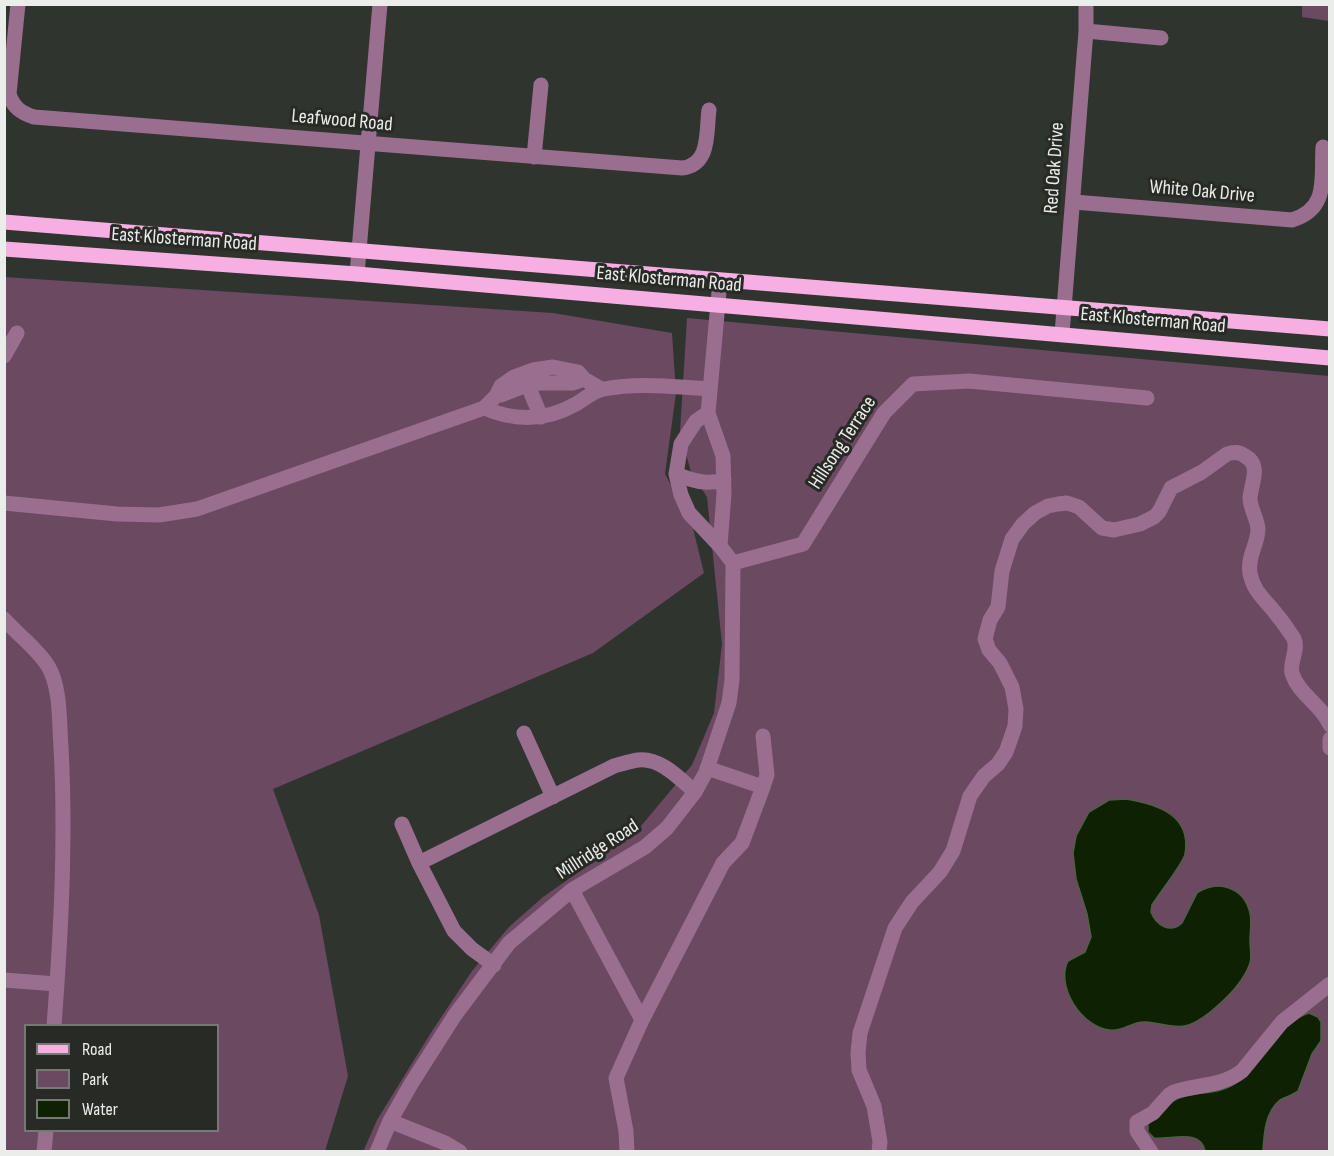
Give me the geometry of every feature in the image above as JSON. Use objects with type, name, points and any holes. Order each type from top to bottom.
[{"type":"main road","name":"East Klosterman Road","points":[[4,222],[1329,329]]},
{"type":"main road","name":"East Klosterman Road","points":[[4,249],[357,274],[1329,358]]},
{"type":"street","name":"Leafwood Road","points":[[18,4],[9,94],[11,102],[17,109],[34,117],[682,168],[695,166],[702,157],[709,110]]},
{"type":"street","points":[[357,274],[380,4]]},
{"type":"street","name":"Red Oak Drive","points":[[1062,334],[1074,202],[1086,4]]},
{"type":"street","points":[[1086,31],[1161,38]]},
{"type":"street","points":[[534,157],[541,85]]},
{"type":"street","name":"White Oak Drive","points":[[1074,202],[1292,220],[1306,214],[1320,199],[1323,147]]},
{"type":"street","points":[[720,281],[708,413],[723,456],[720,546]]},
{"type":"street","points":[[4,356],[17,333]]},
{"type":"street","points":[[4,503],[117,514],[159,515],[197,509],[484,408],[496,396],[501,386],[514,377],[532,377],[553,368],[578,372],[584,379],[601,389]]},
{"type":"street","points":[[532,377],[531,393],[541,417]]},
{"type":"street","name":"Hillsong Terrace","points":[[733,562],[803,544],[884,413],[913,384],[969,381],[1148,398]]},
{"type":"street","points":[[484,408],[502,416],[527,419],[550,415],[576,405],[601,389],[638,385],[710,388]]},
{"type":"street","points":[[708,413],[696,420],[681,444],[676,474],[681,495],[689,513],[733,562]]},
{"type":"street","points":[[879,1152],[880,1142],[874,1106],[859,1070],[860,1033],[895,928],[912,902],[940,872],[953,851],[970,796],[984,776],[999,764],[1015,726],[1016,709],[1012,687],[1000,663],[989,650],[985,639],[990,620],[998,607],[1002,571],[1009,546],[1028,518],[1048,506],[1067,503],[1084,510],[1102,528],[1114,530],[1134,525],[1154,516],[1169,491],[1178,483],[1202,472],[1227,454],[1238,453],[1246,456],[1255,469],[1250,499],[1258,530],[1250,559],[1252,582],[1293,637],[1295,642],[1292,674],[1303,691],[1322,710],[1329,725]]},
{"type":"street","points":[[676,474],[698,482],[712,483],[723,480]]},
{"type":"street","name":"Millridge Road","points":[[377,1152],[390,1121],[455,1015],[517,934],[572,890],[645,847],[667,828],[695,792],[707,768],[729,703],[732,680],[733,562]]},
{"type":"street","points":[[4,620],[49,667],[59,717],[64,810],[62,922],[54,1024]]},
{"type":"street","points":[[524,734],[553,797]]},
{"type":"street","points":[[627,1152],[626,1131],[616,1078],[642,1020],[723,862],[742,843],[766,774],[763,736]]},
{"type":"street","points":[[1329,739],[1329,748]]},
{"type":"street","points":[[419,863],[614,766],[640,760],[651,762],[669,770],[695,792]]},
{"type":"street","points":[[707,768],[763,787]]},
{"type":"street","points":[[402,824],[454,931],[472,949],[494,965]]},
{"type":"street","points":[[572,890],[642,1020]]},
{"type":"street","points":[[4,980],[57,984]]},
{"type":"street","points":[[1151,1152],[1137,1131],[1137,1122],[1153,1113],[1168,1095],[1174,1092],[1212,1086],[1234,1077],[1246,1066],[1282,1022],[1329,984]]},
{"type":"street","points":[[390,1121],[445,1143],[460,1152]]},
{"type":"street","points":[[44,1152],[46,1132]]},
{"type":"green space","points":[[1302,5],[1329,5],[1329,21],[1302,17]]},
{"type":"green space","points":[[4,277],[553,313],[672,333],[676,393],[665,474],[692,524],[704,573],[593,653],[273,789],[319,915],[348,1076],[325,1151],[5,1151]]},
{"type":"green space","points":[[687,318],[1329,376],[1329,1151],[363,1152],[377,1120],[472,971],[509,927],[543,897],[636,832],[692,765],[714,713],[722,644],[707,497],[691,472],[680,432]]},
{"type":"water","points":[[1126,799],[1149,804],[1170,814],[1178,821],[1186,841],[1184,858],[1152,905],[1151,912],[1156,921],[1168,928],[1177,926],[1182,923],[1197,893],[1221,886],[1229,888],[1242,897],[1250,913],[1251,960],[1243,977],[1233,991],[1215,1008],[1199,1020],[1184,1026],[1145,1022],[1115,1030],[1100,1027],[1081,1014],[1068,993],[1065,982],[1068,961],[1085,952],[1091,937],[1087,914],[1076,879],[1073,853],[1076,836],[1089,812],[1109,800]]},
{"type":"water","points":[[1309,1013],[1318,1017],[1321,1022],[1321,1041],[1312,1054],[1298,1091],[1280,1100],[1271,1111],[1266,1124],[1263,1151],[1205,1151],[1202,1144],[1191,1137],[1154,1138],[1148,1132],[1148,1124],[1175,1100],[1216,1091],[1236,1083],[1254,1066],[1287,1026],[1297,1018]]}]
